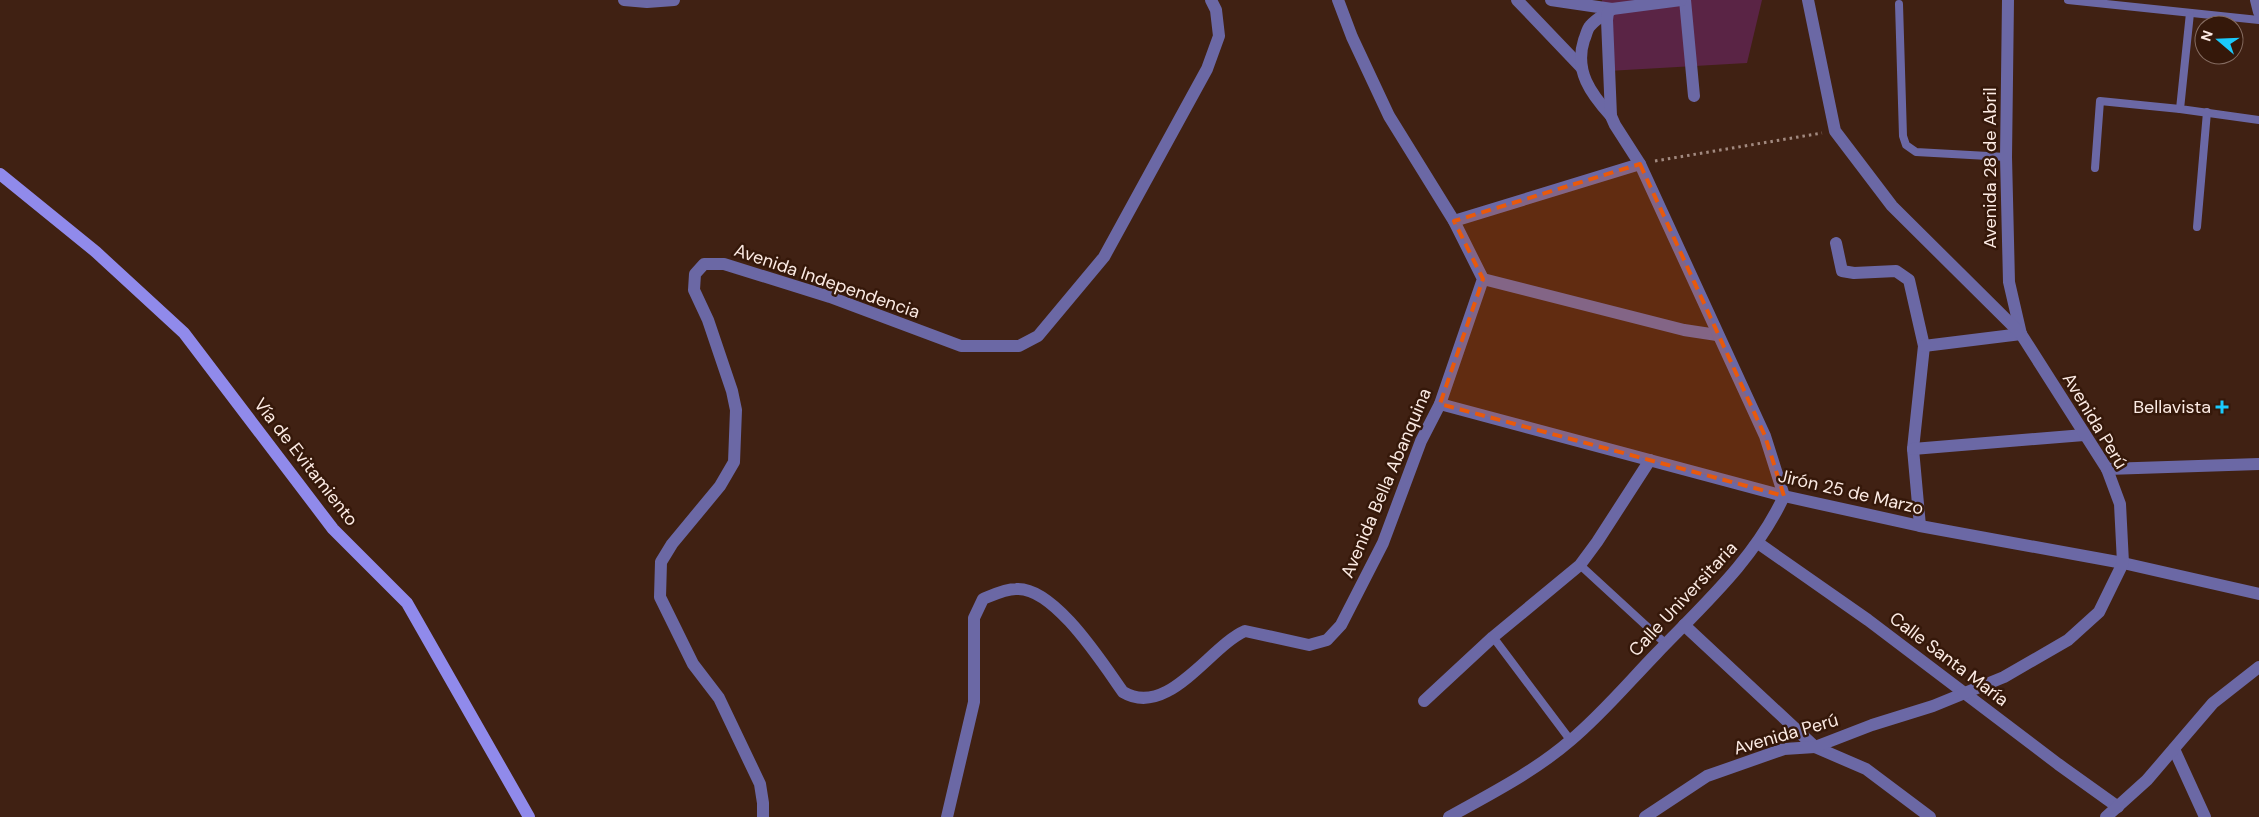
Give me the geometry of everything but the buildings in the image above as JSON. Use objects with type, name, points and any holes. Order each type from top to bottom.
[{"type":"main road","name":"Vía de Evitamiento","points":[[0,174],[121,274],[184,333],[334,529],[407,603],[529,817]]},
{"type":"street","points":[[624,0],[648,2],[674,0]]},
{"type":"street","name":"Avenida Independencia","points":[[763,817],[760,784],[719,698],[693,664],[660,597],[661,562],[672,544],[720,486],[734,462],[736,410],[732,391],[708,320],[694,290],[695,274],[704,264],[724,264],[830,297],[961,346],[1019,346],[1038,336],[1104,257],[1207,69],[1219,36],[1216,10],[1211,0]]},
{"type":"street","points":[[1338,0],[1352,37],[1389,116],[1454,221],[1483,279],[1684,330],[1717,335]]},
{"type":"street","points":[[1517,0],[1581,67]]},
{"type":"street","points":[[1551,0],[1612,9],[1681,0]]},
{"type":"street","points":[[1685,0],[1694,96]]},
{"type":"street","name":"Avenida Perú","points":[[1645,817],[1708,776],[1784,749],[1815,747],[2004,678],[2068,640],[2099,612],[2123,562],[2120,504],[2107,468],[2084,435],[2021,334],[1892,206],[1835,131],[1808,0]]},
{"type":"street","name":"Avenida 28 de Abril","points":[[2008,0],[2006,157],[2009,282],[2021,334]]},
{"type":"street","points":[[2256,0],[2259,12]]},
{"type":"street","points":[[1612,9],[1590,26],[1580,52],[1581,67],[1586,83],[1596,100],[1611,116],[1640,164],[1765,436],[1784,496]]},
{"type":"street","points":[[1611,116],[1607,20],[1608,12],[1612,9]]},
{"type":"street","points":[[1454,221],[1640,164]]},
{"type":"street","points":[[1836,243],[1842,271],[1854,274],[1896,271],[1908,280],[1924,346],[1913,449],[1920,526]]},
{"type":"street","name":"Avenida Bella Abanquina","points":[[947,817],[974,702],[974,618],[983,599],[1017,588],[1038,594],[1055,607],[1081,634],[1124,692],[1132,697],[1143,699],[1161,695],[1198,669],[1236,635],[1245,631],[1309,645],[1327,640],[1341,625],[1383,543],[1421,441],[1440,404],[1483,279]]},
{"type":"street","points":[[1924,346],[2021,334]]},
{"type":"street","name":"Jirón 25 de Marzo","points":[[1440,404],[1784,496],[1920,526],[2123,562],[2259,594]]},
{"type":"street","points":[[1913,449],[2084,435]]},
{"type":"street","points":[[1424,701],[1493,637],[1580,565],[1598,542],[1650,460]]},
{"type":"street","points":[[2107,468],[2259,464]]},
{"type":"street","name":"Calle Universitaria","points":[[1449,817],[1518,778],[1570,741],[1727,581],[1758,542],[1775,515],[1784,496]]},
{"type":"street","name":"Calle Santa María","points":[[1758,542],[1868,620],[2118,807]]},
{"type":"street","points":[[1684,625],[1815,747],[1866,769],[1930,817]]},
{"type":"street","points":[[2106,817],[2147,780],[2213,703],[2259,667]]},
{"type":"street","points":[[2174,749],[2205,817]]},
{"type":"lane","points":[[2068,0],[2259,20]]},
{"type":"lane","points":[[1900,4],[1903,136],[1906,145],[1916,152],[2006,157]]},
{"type":"lane","points":[[2180,108],[2190,13]]},
{"type":"lane","points":[[2095,168],[2100,101],[2180,108],[2259,120]]},
{"type":"lane","points":[[2197,227],[2207,112]]},
{"type":"lane","points":[[1580,565],[1666,644]]},
{"type":"lane","points":[[1493,637],[1570,741]]},
{"type":"path","points":[[1640,164],[1835,131]]},
{"type":"highlighted area","points":[[1640,164],[1765,436],[1784,496],[1440,404],[1483,279],[1454,221]]},
{"type":"shaded area","points":[[1602,0],[1762,0],[1747,63],[1608,71]]},
{"type":"place","name":"Bellavista","points":[[2222,407]]}]
